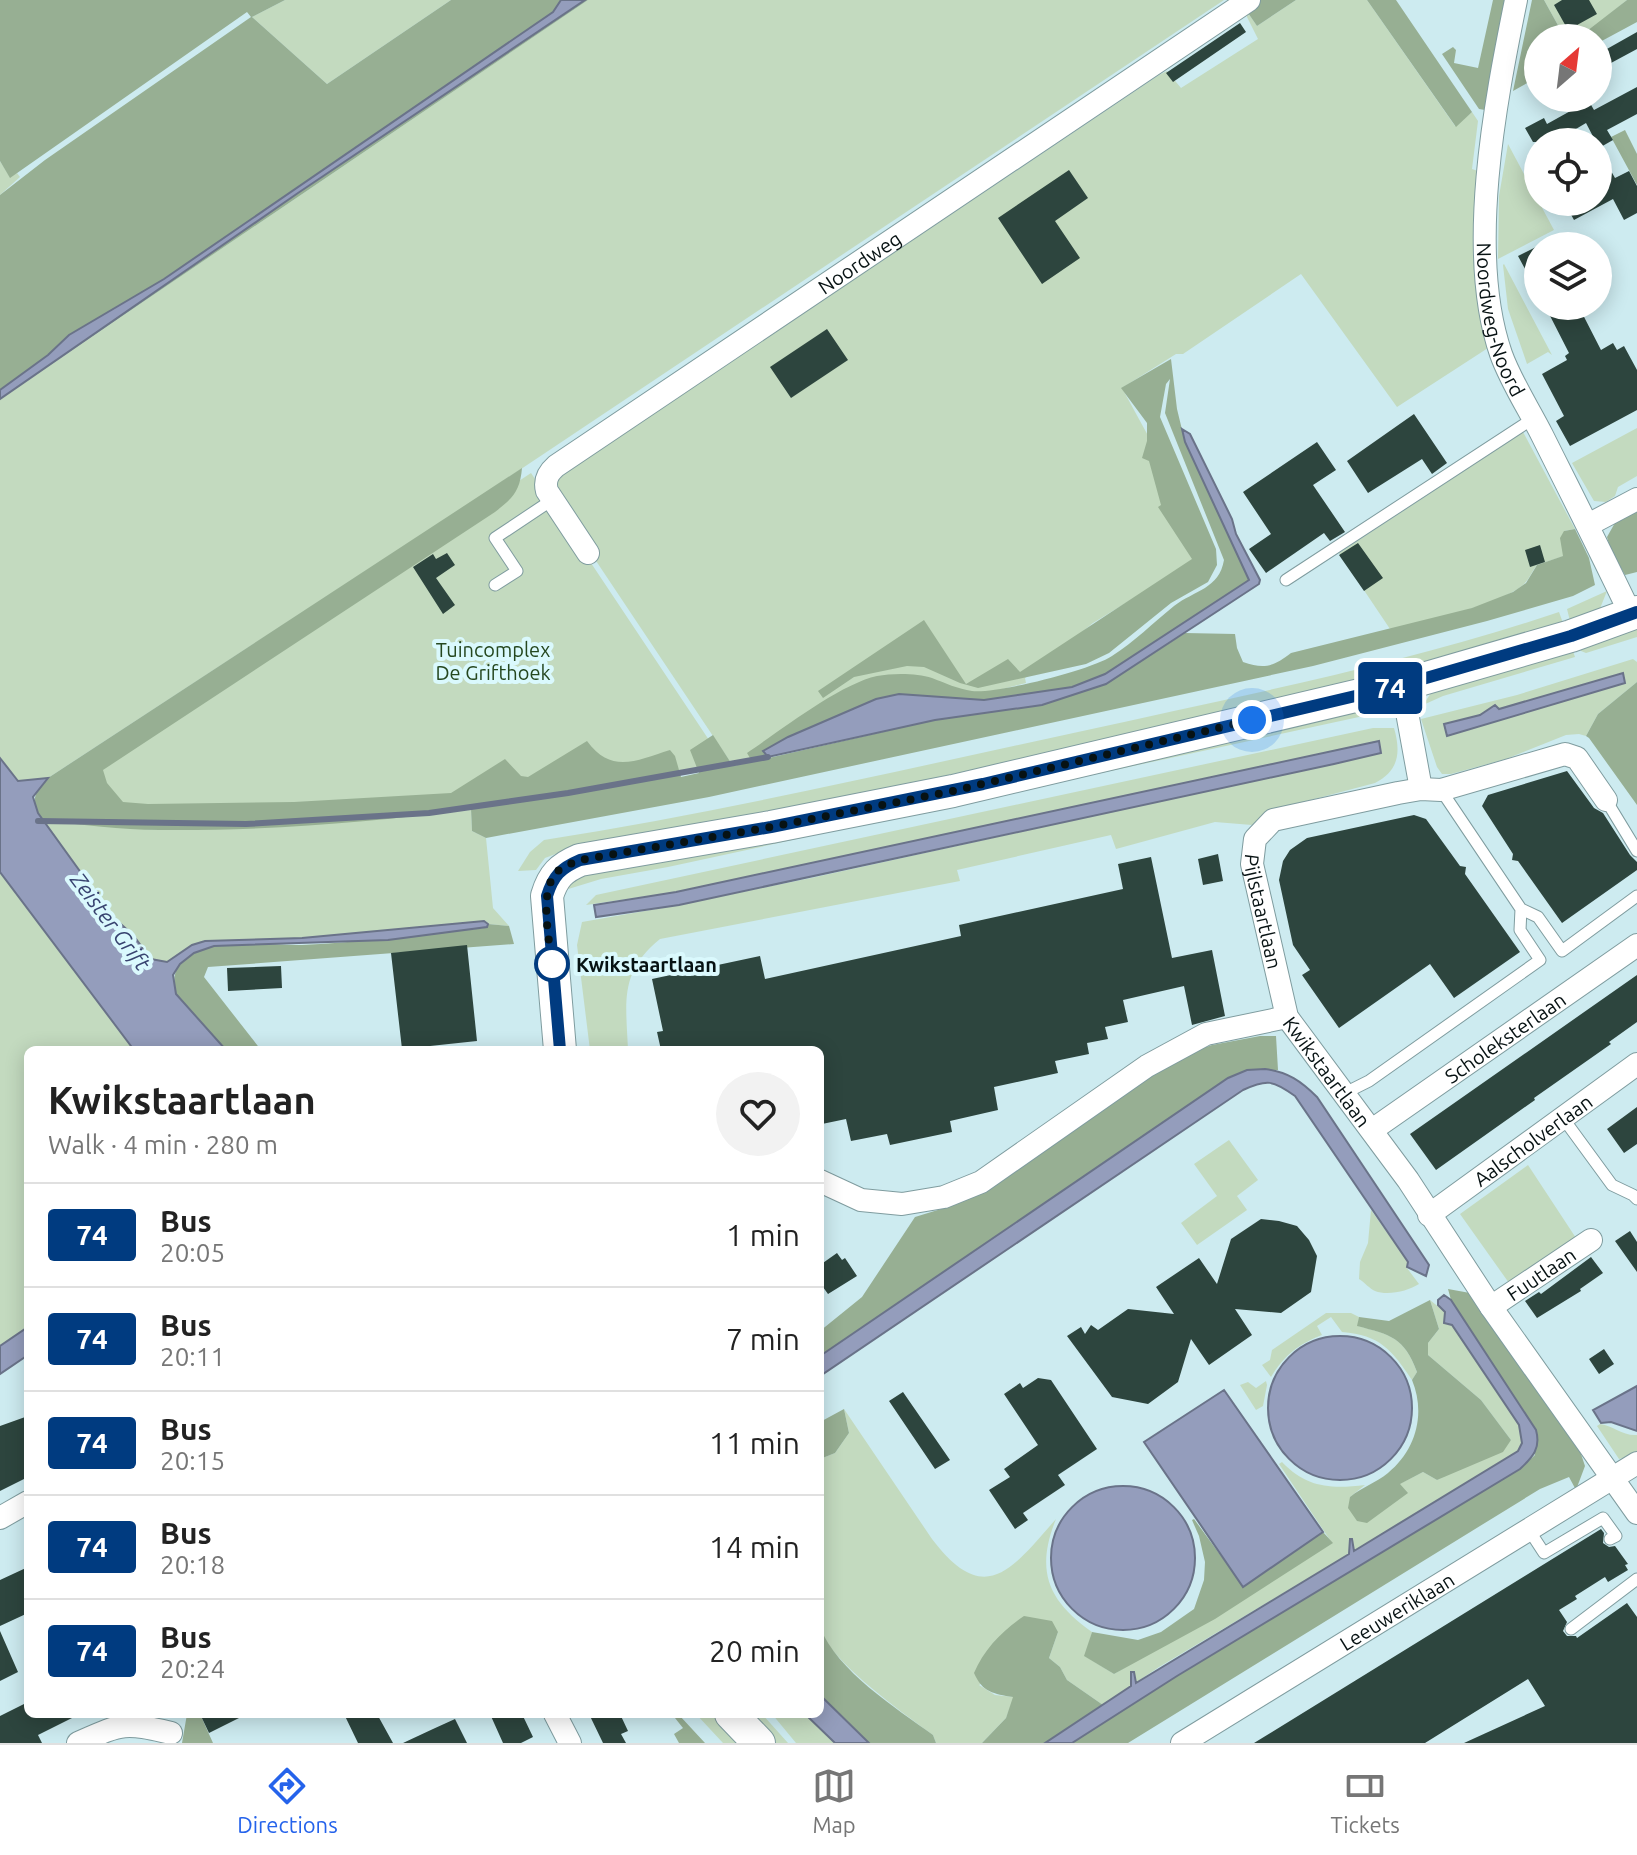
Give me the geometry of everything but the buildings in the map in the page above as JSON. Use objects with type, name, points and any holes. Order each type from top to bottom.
[{"type":"street","name":"Noordweg","points":[[552,500],[545,483],[556,466],[1249,0]]},
{"type":"street","name":"Noordweg-Noord","points":[[1516,0],[1492,134],[1486,218],[1488,301],[1501,355],[1634,614]]},
{"type":"street","points":[[1588,525],[1637,499]]},
{"type":"street","points":[[552,500],[588,553]]},
{"type":"street","points":[[560,1046],[546,907],[551,880],[557,872],[580,860],[953,791],[1402,685],[1571,636],[1634,614]]},
{"type":"street","points":[[1402,685],[1431,790]]},
{"type":"street","name":"Pijlstaartlaan","points":[[1287,1017],[1252,864],[1255,839],[1266,824],[1286,816],[1431,790],[1565,754],[1577,758],[1606,800]]},
{"type":"street","name":"Scholeksterlaan","points":[[1372,1130],[1637,945]]},
{"type":"street","name":"Kwikstaartlaan","points":[[824,1183],[861,1200],[902,1204],[944,1197],[981,1182],[1147,1066],[1206,1034],[1287,1017],[1372,1130],[1491,1307],[1637,1513]]},
{"type":"street","name":"Aalscholverlaan","points":[[1429,1215],[1637,1064]]},
{"type":"street","name":"Fuutlaan","points":[[1491,1307],[1591,1240]]},
{"type":"street","name":"Leeuweriklaan","points":[[1182,1743],[1637,1463]]},
{"type":"street","points":[[0,1518],[24,1504]]},
{"type":"street","points":[[557,1718],[570,1743]]},
{"type":"street","points":[[735,1718],[759,1743]]},
{"type":"street","points":[[78,1743],[119,1725],[172,1730]]},
{"type":"lane","points":[[1286,580],[1534,418]]},
{"type":"lane","points":[[495,585],[517,571],[495,538],[552,500]]},
{"type":"lane","points":[[1431,790],[1521,909],[1538,917],[1562,951],[1637,896]]},
{"type":"lane","points":[[1606,800],[1637,851]]},
{"type":"lane","points":[[1345,1093],[1369,1081],[1540,960],[1520,930],[1521,909]]},
{"type":"lane","points":[[1563,1118],[1612,1185],[1637,1199]]},
{"type":"lane","points":[[1529,1530],[1544,1553],[1603,1518],[1616,1536],[1610,1539]]},
{"type":"lane","points":[[1571,1629],[1637,1579]]},
{"type":"green space","points":[[0,0],[285,0],[252,17],[327,84],[451,0],[588,0],[0,399],[0,195],[45,160],[251,17],[247,12],[10,178],[0,161]]},
{"type":"green space","points":[[285,0],[451,0],[327,84],[252,17]]},
{"type":"green space","points":[[588,0],[1224,0],[485,493],[48,778],[18,781],[0,758],[0,399]]},
{"type":"green space","points":[[1261,0],[1296,0],[1257,26],[1246,10]]},
{"type":"green space","points":[[1296,0],[1367,0],[1455,126],[1472,112],[1478,121],[1472,169],[1478,171],[1488,348],[1397,407],[1301,274],[1183,354],[1176,354],[1122,388],[1211,551],[1093,623],[1025,678],[1026,683],[764,751],[768,757],[733,766],[546,486],[1159,75],[1167,71],[1181,88],[1258,39],[1246,10],[1257,26]]},
{"type":"green space","points":[[1367,0],[1396,0],[1472,112],[1456,127]]},
{"type":"green space","points":[[1493,0],[1508,0],[1485,110],[1479,109],[1442,54],[1453,47],[1456,50],[1454,63],[1478,68]]},
{"type":"green space","points":[[1532,0],[1544,0],[1557,24],[1527,24]]},
{"type":"green space","points":[[1544,0],[1627,0],[1598,24],[1557,24]]},
{"type":"green space","points":[[1627,0],[1637,0],[1637,22],[1612,35],[1612,24],[1596,24]]},
{"type":"green space","points":[[1524,38],[1524,85],[1513,91]]},
{"type":"green space","points":[[1625,130],[1637,154],[1637,185],[1612,139]]},
{"type":"green space","points":[[1508,144],[1524,174],[1524,216],[1547,216],[1554,230],[1524,232],[1524,246],[1498,259],[1499,196]]},
{"type":"green space","points":[[0,161],[10,177],[17,173],[20,177],[0,195]]},
{"type":"green space","points":[[1504,264],[1524,302],[1524,320],[1534,320],[1552,355],[1548,352],[1527,364],[1508,309]]},
{"type":"green space","points":[[1171,359],[1185,442],[1249,580],[1105,674],[1072,687],[984,700],[899,694],[788,737],[764,751],[766,755],[750,758],[747,753],[811,709],[846,688],[877,676],[919,675],[967,690],[984,691],[1022,685],[1101,662],[1136,639],[1174,606],[1212,583],[1224,560],[1165,413],[1170,379],[1166,384],[1160,417],[1216,549],[1217,565],[1208,582],[1171,603],[1109,653],[1086,664],[978,688],[960,683],[924,667],[907,666],[854,677],[823,698],[818,691],[924,620],[966,684],[1008,659],[1020,672],[1192,559],[1158,507],[1161,505],[1149,461],[1142,458],[1147,441],[1147,423],[1121,388]]},
{"type":"green space","points":[[1637,428],[1637,476],[1618,487],[1615,496],[1606,502],[1594,501],[1572,463]]},
{"type":"green space","points":[[1523,432],[1575,529],[1564,531],[1564,556],[1537,565],[1523,585],[1496,600],[1390,629],[1339,553]]},
{"type":"green space","points":[[522,468],[514,493],[495,512],[103,770],[107,783],[123,802],[148,804],[294,802],[451,793],[505,759],[521,776],[528,777],[587,741],[596,752],[616,761],[636,761],[670,750],[681,777],[699,773],[690,750],[713,735],[733,766],[935,720],[1042,705],[1106,684],[1185,633],[1235,634],[1243,662],[1269,665],[1291,653],[1472,608],[1513,592],[1526,583],[1537,565],[1563,556],[1560,538],[1564,531],[1575,529],[1589,558],[1595,585],[1573,596],[1487,621],[1313,666],[709,797],[486,838],[472,831],[471,809],[354,822],[237,829],[145,830],[43,821],[35,798],[48,778]]},
{"type":"green space","name":"Tuincomplex De Grifthoek","points":[[531,473],[725,764],[466,802],[108,808],[87,768]]},
{"type":"green space","points":[[1637,508],[1637,572],[1625,575],[1607,537],[1616,521]]},
{"type":"green space","points":[[1607,591],[1599,611],[1570,621],[1567,609]]},
{"type":"green space","points":[[1559,612],[1563,623],[1276,704],[662,837],[561,852],[545,858],[536,870],[518,871],[530,852],[544,840],[812,790],[1260,692],[1440,648]]},
{"type":"green space","points":[[1637,626],[1637,637],[1586,653],[1579,646]]},
{"type":"green space","points":[[1572,648],[1575,657],[1443,696],[1423,705],[1433,690]]},
{"type":"green space","points":[[1633,659],[1637,662],[1637,682],[1598,714],[1586,736],[1566,735],[1506,759],[1451,774],[1442,774],[1437,767],[1421,719],[1517,695]]},
{"type":"green space","points":[[1637,682],[1637,805],[1586,736],[1598,714]]},
{"type":"green space","points":[[1374,702],[1389,714],[1359,717],[601,879],[565,890],[568,877]]},
{"type":"green space","points":[[1373,728],[1394,728],[1396,737],[1397,753],[1393,767],[1375,783],[1265,812],[1252,825],[1215,822],[1116,849],[1111,835],[957,870],[960,881],[660,939],[647,951],[631,976],[626,1002],[628,1046],[590,1046],[577,945],[582,922],[811,878],[1380,753],[1379,742],[676,892],[586,905],[596,895]]},
{"type":"green space","points":[[471,809],[472,831],[486,838],[493,908],[509,926],[488,924],[486,921],[302,938],[205,941],[192,945],[167,962],[152,959],[133,935],[113,917],[43,821],[156,830],[437,814]]},
{"type":"green space","points":[[0,872],[131,1046],[24,1046],[24,1330],[0,1346]]},
{"type":"green space","points":[[488,924],[509,926],[514,944],[208,967],[204,977],[258,1046],[222,1046],[176,994],[175,976],[182,962],[193,954],[218,946],[348,942],[484,928]]},
{"type":"green space","points":[[1276,1036],[1278,1070],[1247,1070],[1228,1078],[824,1353],[824,1328],[862,1297],[915,1217],[954,1205],[998,1180],[1183,1055],[1212,1045]]},
{"type":"green space","points":[[1229,1140],[1258,1180],[1237,1196],[1247,1210],[1197,1245],[1181,1223],[1217,1196],[1194,1164]]},
{"type":"green space","points":[[1528,1165],[1576,1238],[1509,1283],[1460,1214]]},
{"type":"green space","points":[[1371,1210],[1408,1262],[1407,1268],[1419,1284],[1404,1291],[1386,1293],[1373,1290],[1359,1279],[1360,1262],[1368,1243]]},
{"type":"green space","points":[[1448,1289],[1470,1293],[1579,1448],[1585,1466],[1576,1490],[1569,1477],[1540,1489],[1128,1743],[1072,1743],[1520,1469],[1535,1455],[1451,1300]]},
{"type":"green space","points":[[1430,1300],[1445,1312],[1444,1323],[1452,1325],[1519,1425],[1522,1444],[1518,1451],[1354,1551],[1352,1540],[1349,1554],[1159,1667],[1103,1705],[1067,1680],[1060,1667],[1049,1658],[1058,1632],[979,1685],[995,1695],[1014,1697],[1006,1718],[982,1743],[936,1743],[933,1735],[851,1670],[825,1640],[824,1457],[835,1453],[849,1433],[844,1409],[932,1539],[951,1560],[968,1572],[983,1577],[1011,1566],[1056,1519],[1047,1554],[1050,1583],[1065,1609],[1092,1632],[1085,1656],[1114,1674],[1332,1543],[1279,1464],[1282,1462],[1291,1471],[1320,1485],[1365,1485],[1350,1497],[1407,1493],[1399,1484],[1423,1472],[1437,1480],[1511,1440],[1481,1400],[1428,1355],[1428,1343],[1439,1329]]},
{"type":"green space","points":[[1430,1300],[1439,1329],[1428,1343],[1428,1355],[1481,1400],[1511,1440],[1503,1452],[1437,1480],[1423,1472],[1400,1484],[1408,1493],[1367,1523],[1357,1521],[1348,1508],[1350,1497],[1398,1464],[1412,1442],[1418,1418],[1412,1380],[1417,1372],[1407,1351],[1387,1335],[1357,1326],[1359,1317],[1389,1321]]},
{"type":"green space","points":[[1326,1313],[1351,1313],[1359,1317],[1358,1326],[1395,1339],[1407,1351],[1417,1372],[1412,1380],[1384,1346],[1366,1337],[1342,1332],[1331,1317],[1317,1326],[1322,1335],[1292,1352],[1271,1377],[1262,1365],[1270,1360],[1272,1350]]},
{"type":"green space","points":[[1266,1381],[1263,1406],[1256,1410],[1240,1385],[1248,1382],[1256,1388]]},
{"type":"green space","points":[[844,1409],[849,1433],[835,1453],[824,1457],[824,1420]]},
{"type":"green space","points":[[1600,1424],[1637,1435],[1637,1454],[1619,1459],[1597,1426]]},
{"type":"green space","points":[[1194,1519],[1243,1586],[1323,1532],[1333,1543],[1215,1619],[1114,1674],[1084,1656],[1092,1632],[1138,1640],[1161,1632],[1194,1609],[1204,1580],[1205,1562]]},
{"type":"green space","points":[[1024,1616],[1052,1621],[1058,1632],[1049,1658],[1060,1667],[1067,1680],[1103,1705],[1045,1743],[982,1743],[1006,1718],[1013,1697],[989,1691],[974,1673],[995,1641]]},
{"type":"green space","points":[[824,1635],[853,1673],[885,1701],[933,1735],[936,1743],[869,1743],[824,1699]]},
{"type":"green space","points":[[186,1718],[202,1718],[213,1743],[182,1743]]},
{"type":"green space","points":[[675,1718],[682,1718],[705,1743],[679,1743],[674,1734],[683,1728]]},
{"type":"green space","points":[[700,1718],[719,1718],[743,1743],[723,1743]]},
{"type":"green space","points":[[748,1718],[766,1718],[788,1743],[772,1743]]},
{"type":"green space","points":[[775,1718],[809,1718],[835,1743],[796,1743]]},
{"type":"water","points":[[561,0],[585,0],[0,399],[0,390],[48,355],[69,335],[164,279],[553,12]]},
{"type":"water","points":[[1182,429],[1190,434],[1232,519],[1236,534],[1260,580],[1259,584],[1106,684],[1042,705],[935,720],[768,757],[763,751],[876,699],[899,694],[984,700],[1072,687],[1105,674],[1249,580],[1185,442]]},
{"type":"water","points":[[1623,673],[1625,683],[1447,736],[1444,724],[1480,715],[1495,705],[1499,709]]},
{"type":"water","points":[[1379,741],[1381,753],[1334,764],[679,905],[596,917],[594,905],[676,892]]},
{"type":"water","name":"Zeister Grift","points":[[0,758],[18,781],[48,778],[33,797],[38,813],[113,917],[133,935],[151,959],[167,962],[192,945],[205,941],[302,938],[484,921],[488,924],[487,927],[388,940],[214,946],[194,953],[180,964],[173,975],[176,994],[222,1046],[131,1046],[0,872]]},
{"type":"water","points":[[1247,1070],[1281,1072],[1294,1078],[1317,1097],[1429,1265],[1426,1276],[1407,1267],[1408,1262],[1295,1096],[1275,1084],[1264,1083],[1243,1090],[824,1373],[824,1353],[1228,1078]]},
{"type":"water","points":[[1444,1295],[1451,1300],[1536,1430],[1537,1447],[1529,1460],[1520,1469],[1072,1743],[1045,1743],[1131,1686],[1131,1672],[1134,1672],[1136,1683],[1349,1554],[1350,1539],[1354,1551],[1518,1451],[1522,1443],[1519,1425],[1452,1325],[1444,1323],[1445,1312],[1438,1305],[1438,1300]]},
{"type":"water","points":[[24,1330],[24,1358],[0,1374],[0,1346]]},
{"type":"water","points":[[1340,1336],[1368,1341],[1391,1357],[1407,1380],[1412,1408],[1407,1436],[1391,1459],[1368,1475],[1340,1480],[1312,1475],[1289,1459],[1273,1436],[1268,1408],[1273,1380],[1289,1357],[1312,1341]]},
{"type":"water","points":[[1637,1386],[1637,1431],[1611,1422],[1601,1423],[1593,1410]]},
{"type":"water","points":[[1224,1390],[1323,1532],[1243,1587],[1144,1442]]},
{"type":"water","points":[[1123,1486],[1151,1491],[1174,1507],[1190,1530],[1195,1558],[1190,1586],[1174,1609],[1151,1625],[1123,1630],[1095,1625],[1072,1609],[1056,1586],[1051,1558],[1056,1530],[1072,1507],[1095,1491]]},
{"type":"water","points":[[824,1699],[869,1743],[835,1743],[809,1718],[824,1718]]},
{"type":"waterway","points":[[38,821],[246,824],[429,813],[568,793],[768,757]]},
{"type":"bus line","name":"74","points":[[560,1046],[547,896],[551,880],[557,872],[580,860],[771,827],[983,784],[1402,685],[1571,636],[1637,612]]},
{"type":"place","name":"Kwikstaartlaan","points":[[552,964]]},
{"type":"route","points":[[552,964],[546,907],[551,880],[557,872],[580,860],[953,791],[1252,720]]}]
